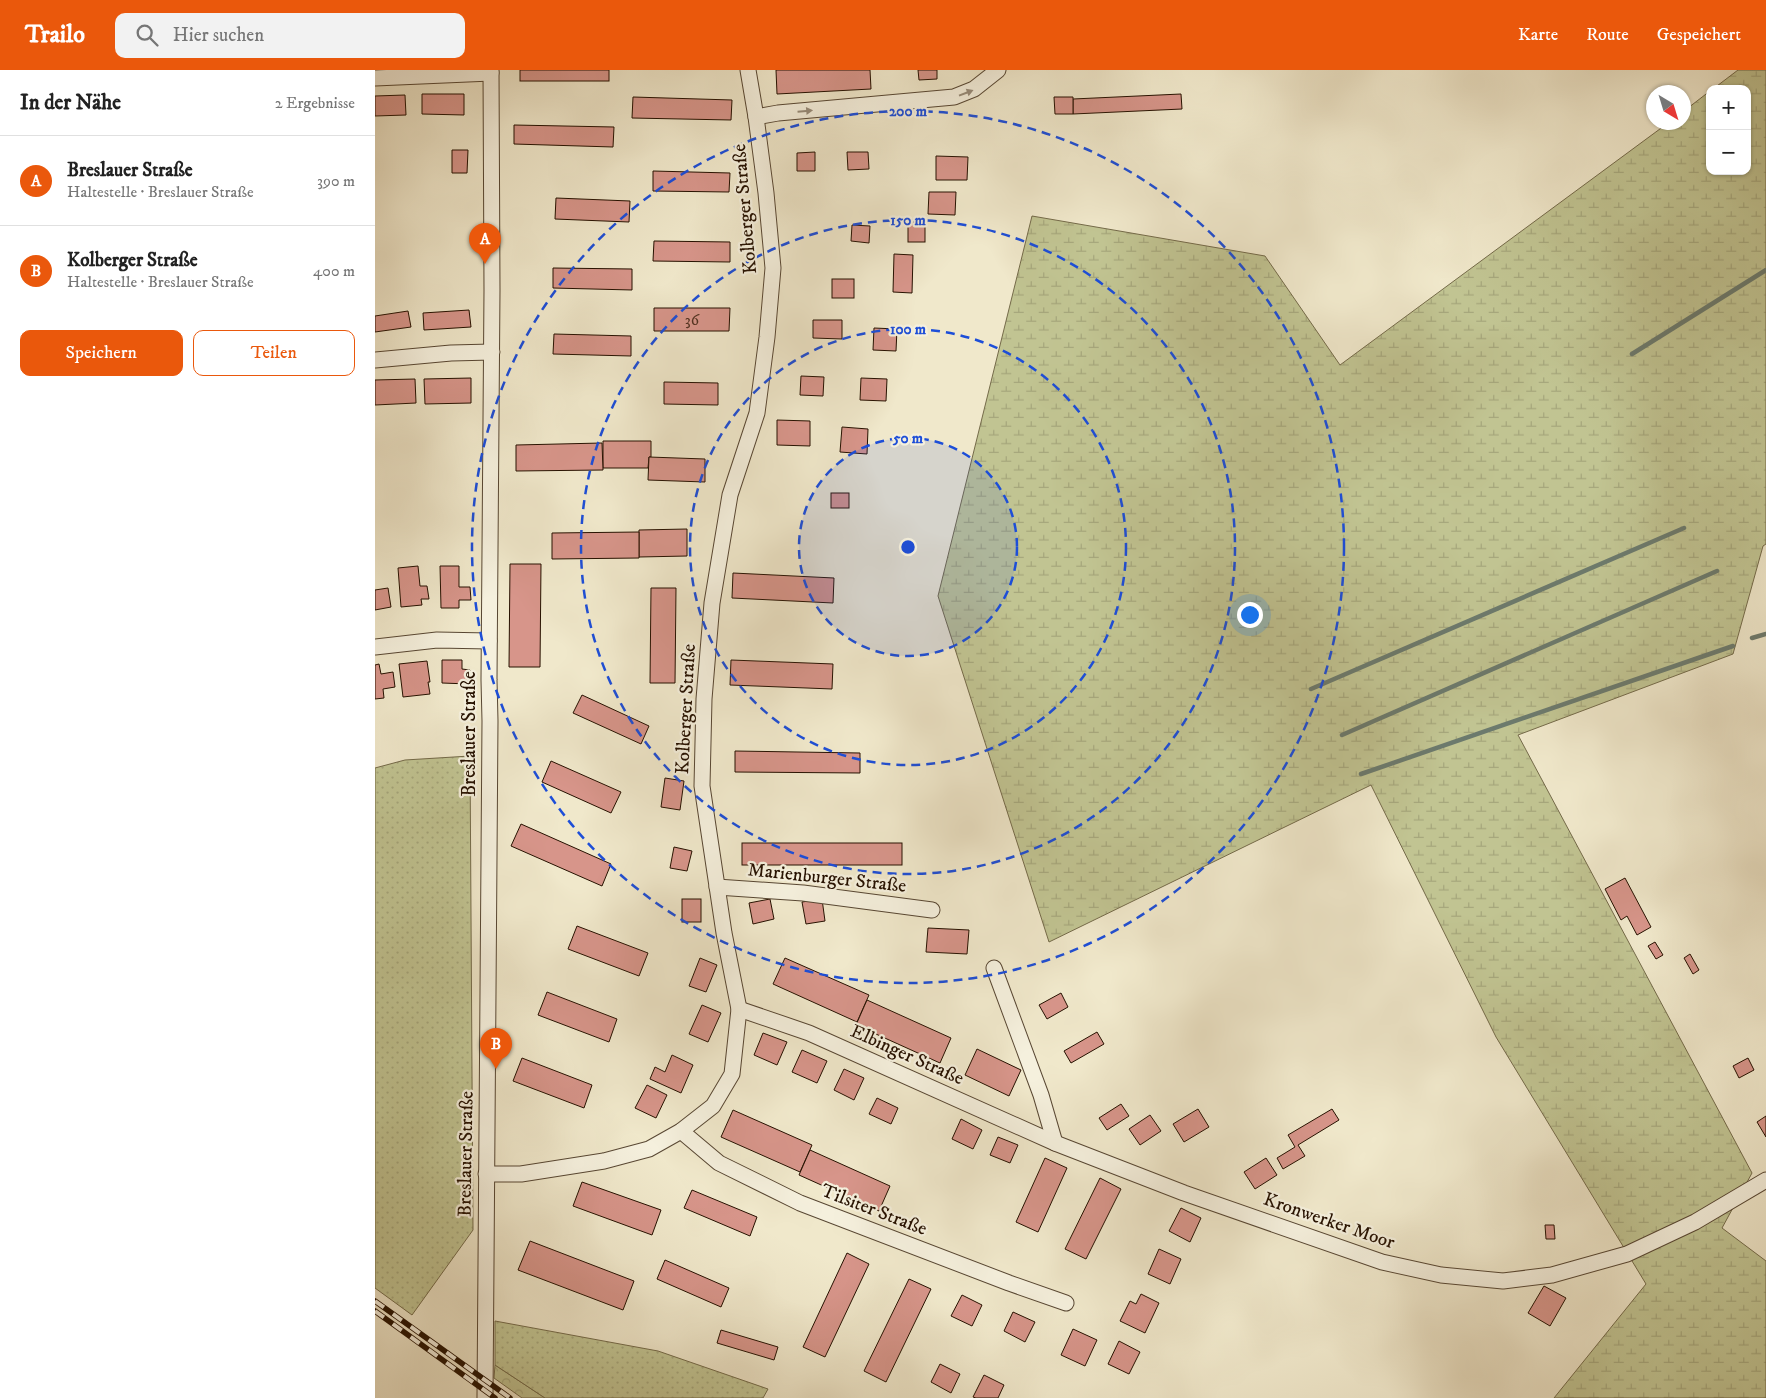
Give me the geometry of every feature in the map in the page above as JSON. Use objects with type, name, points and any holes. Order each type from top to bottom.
[{"type":"street","name":"Kolberger Straße","points":[[486,1174],[521,1174],[604,1161],[649,1149],[681,1131],[713,1106],[733,1074],[739,1009],[717,888],[702,786],[704,700],[713,604],[730,496],[757,413],[767,337],[773,268],[766,194],[748,70]]},
{"type":"street","points":[[756,117],[778,113],[954,97],[974,89],[998,70]]},
{"type":"street","points":[[375,78],[491,71]]},
{"type":"street","name":"Breslauer Straße","points":[[485,1398],[492,352],[491,71]]},
{"type":"street","points":[[375,360],[451,353],[492,352]]},
{"type":"street","points":[[375,648],[437,640],[489,641]]},
{"type":"street","name":"Marienburger Straße","points":[[717,888],[803,894],[932,910]]},
{"type":"street","points":[[994,968],[1041,1095],[1055,1144]]},
{"type":"street","name":"Elbinger Straße","points":[[739,1009],[809,1033],[1055,1144]]},
{"type":"street","name":"Tilsiter Straße","points":[[681,1131],[719,1164],[799,1203],[1066,1303]]},
{"type":"street","name":"Kronwerker Moor","points":[[1055,1144],[1184,1193],[1382,1262],[1441,1275],[1503,1281],[1552,1275],[1627,1254],[1695,1222],[1766,1180]]},
{"type":"green space","points":[[1738,70],[1766,70],[1766,544],[1763,546],[1733,654],[1518,735],[1752,1173],[1722,1228],[1766,1261],[1766,1398],[1554,1398],[1646,1284],[1496,1037],[1371,785],[1049,942],[938,596],[1032,216],[1265,256],[1340,365],[1659,130],[1691,130],[1691,106],[1706,94],[1706,175],[1751,175],[1751,85],[1718,85]]},
{"type":"green space","points":[[470,756],[473,1230],[412,1315],[375,1288],[375,768],[405,760]]},
{"type":"green space","points":[[495,1321],[658,1351],[768,1389],[763,1398],[545,1398],[495,1365]]},
{"type":"green space","points":[[495,1365],[545,1398],[522,1398],[494,1378]]},
{"type":"building","points":[[520,70],[609,70],[609,81],[520,81]]},
{"type":"building","points":[[776,70],[870,70],[871,89],[777,94]]},
{"type":"building","points":[[918,70],[937,70],[937,79],[919,80]]},
{"type":"building","points":[[422,94],[464,94],[464,115],[422,114]]},
{"type":"building","points":[[1181,94],[1182,109],[1073,114],[1073,99]]},
{"type":"building","points":[[405,95],[406,115],[375,116],[375,96]]},
{"type":"building","points":[[633,97],[732,100],[731,120],[632,118]]},
{"type":"building","points":[[1054,97],[1073,97],[1073,114],[1055,114]]},
{"type":"building","points":[[514,125],[614,127],[613,147],[514,144]]},
{"type":"building","points":[[452,150],[468,150],[467,173],[452,173]]},
{"type":"building","points":[[815,152],[815,171],[797,171],[797,153]]},
{"type":"building","points":[[847,152],[868,152],[869,169],[848,170]]},
{"type":"building","points":[[936,156],[968,157],[967,180],[936,180]]},
{"type":"building","points":[[653,171],[730,173],[729,192],[653,191]]},
{"type":"building","points":[[929,192],[956,192],[955,215],[928,214]]},
{"type":"building","points":[[556,198],[630,201],[629,222],[555,219]]},
{"type":"building","points":[[908,222],[925,222],[925,242],[908,242]]},
{"type":"building","points":[[852,225],[870,226],[869,243],[851,241]]},
{"type":"building","points":[[654,241],[730,242],[730,262],[653,261]]},
{"type":"building","points":[[894,254],[913,255],[912,293],[893,292]]},
{"type":"building","points":[[553,268],[632,269],[632,290],[553,288]]},
{"type":"building","points":[[832,279],[854,279],[854,298],[832,298]]},
{"type":"building","points":[[654,308],[730,308],[729,331],[654,331]]},
{"type":"building","points":[[469,310],[471,327],[424,330],[423,313]]},
{"type":"building","points":[[408,311],[411,327],[375,332],[375,316]]},
{"type":"building","points":[[813,320],[842,320],[842,339],[813,338]]},
{"type":"building","points":[[874,328],[897,329],[896,351],[873,350]]},
{"type":"building","points":[[554,334],[631,336],[631,356],[553,354]]},
{"type":"building","points":[[801,376],[824,377],[823,396],[800,395]]},
{"type":"building","points":[[471,378],[471,403],[425,404],[424,379]]},
{"type":"building","points":[[861,378],[887,379],[886,401],[860,400]]},
{"type":"building","points":[[415,379],[416,403],[375,405],[375,380]]},
{"type":"building","points":[[664,382],[718,383],[718,405],[664,404]]},
{"type":"building","points":[[777,420],[810,421],[810,446],[777,445]]},
{"type":"building","points":[[842,427],[868,429],[867,454],[840,452]]},
{"type":"building","points":[[603,441],[651,441],[651,457],[649,457],[648,468],[603,468]]},
{"type":"building","points":[[602,443],[603,470],[516,471],[516,445]]},
{"type":"building","points":[[649,457],[705,459],[705,482],[648,480]]},
{"type":"building","points":[[831,493],[849,493],[849,508],[831,508]]},
{"type":"building","points":[[687,529],[687,556],[639,557],[639,530]]},
{"type":"building","points":[[639,532],[639,558],[552,559],[552,533]]},
{"type":"building","points":[[510,564],[541,564],[540,667],[509,667]]},
{"type":"building","points":[[418,566],[420,586],[427,586],[429,599],[421,599],[422,605],[401,607],[398,568]]},
{"type":"building","points":[[440,566],[459,566],[459,587],[470,587],[471,600],[459,600],[459,608],[441,608]]},
{"type":"building","points":[[733,573],[834,578],[833,603],[732,598]]},
{"type":"building","points":[[388,588],[391,607],[375,610],[375,590]]},
{"type":"building","points":[[651,588],[676,588],[675,683],[650,683]]},
{"type":"building","points":[[442,660],[462,660],[462,669],[470,670],[469,684],[442,683]]},
{"type":"building","points":[[731,660],[833,664],[832,689],[730,685]]},
{"type":"building","points":[[427,661],[430,694],[403,697],[399,664]]},
{"type":"building","points":[[379,664],[381,674],[393,672],[395,687],[383,689],[384,698],[375,699],[375,665]]},
{"type":"building","points":[[582,695],[649,726],[641,744],[573,713]]},
{"type":"building","points":[[735,751],[860,753],[860,773],[735,772]]},
{"type":"building","points":[[551,761],[621,792],[611,813],[542,782]]},
{"type":"building","points":[[665,778],[684,781],[680,810],[661,807]]},
{"type":"building","points":[[521,824],[611,864],[602,886],[511,846]]},
{"type":"building","points":[[742,843],[902,843],[902,865],[742,865]]},
{"type":"building","points":[[674,847],[692,851],[687,871],[670,868]]},
{"type":"building","points":[[1625,878],[1651,927],[1637,935],[1627,916],[1621,920],[1605,889]]},
{"type":"building","points":[[682,899],[701,899],[701,922],[682,922]]},
{"type":"building","points":[[770,899],[774,919],[753,924],[749,903]]},
{"type":"building","points":[[822,899],[825,921],[806,924],[802,902]]},
{"type":"building","points":[[577,926],[648,953],[639,976],[568,949]]},
{"type":"building","points":[[928,928],[969,930],[967,954],[926,952]]},
{"type":"building","points":[[1655,942],[1663,955],[1656,959],[1648,946]]},
{"type":"building","points":[[1690,954],[1699,970],[1693,974],[1684,958]]},
{"type":"building","points":[[700,958],[717,965],[706,992],[689,986]]},
{"type":"building","points":[[785,958],[869,995],[857,1022],[773,984]]},
{"type":"building","points":[[547,992],[617,1019],[609,1042],[538,1015]]},
{"type":"building","points":[[1061,993],[1068,1007],[1047,1019],[1039,1005]]},
{"type":"building","points":[[867,1000],[951,1038],[940,1063],[856,1025]]},
{"type":"building","points":[[702,1005],[721,1013],[708,1042],[689,1034]]},
{"type":"building","points":[[1097,1032],[1104,1044],[1071,1063],[1064,1051]]},
{"type":"building","points":[[763,1033],[787,1042],[777,1065],[754,1055]]},
{"type":"building","points":[[977,1049],[1021,1070],[1009,1096],[965,1075]]},
{"type":"building","points":[[802,1050],[827,1061],[817,1083],[792,1072]]},
{"type":"building","points":[[672,1055],[693,1065],[681,1093],[650,1079],[655,1067],[665,1072]]},
{"type":"building","points":[[522,1058],[592,1085],[584,1108],[513,1081]]},
{"type":"building","points":[[1748,1058],[1754,1070],[1739,1078],[1733,1066]]},
{"type":"building","points":[[844,1069],[864,1078],[854,1100],[834,1090]]},
{"type":"building","points":[[647,1085],[667,1095],[656,1118],[635,1108]]},
{"type":"building","points":[[877,1098],[898,1108],[891,1124],[869,1114]]},
{"type":"building","points":[[1121,1104],[1129,1116],[1107,1130],[1099,1118]]},
{"type":"building","points":[[1198,1109],[1209,1127],[1184,1142],[1173,1124]]},
{"type":"building","points":[[1332,1109],[1339,1120],[1298,1145],[1305,1156],[1283,1169],[1277,1158],[1295,1147],[1288,1135]]},
{"type":"building","points":[[733,1110],[812,1145],[800,1172],[721,1137]]},
{"type":"building","points":[[1150,1115],[1161,1131],[1140,1145],[1129,1129]]},
{"type":"building","points":[[1766,1116],[1766,1137],[1757,1122]]},
{"type":"building","points":[[961,1119],[982,1130],[973,1149],[952,1139]]},
{"type":"building","points":[[998,1137],[1018,1145],[1010,1163],[990,1155]]},
{"type":"building","points":[[810,1150],[890,1186],[879,1211],[799,1175]]},
{"type":"building","points":[[1045,1158],[1067,1168],[1038,1232],[1016,1222]]},
{"type":"building","points":[[1266,1158],[1277,1175],[1255,1189],[1244,1172]]},
{"type":"building","points":[[1100,1178],[1121,1189],[1086,1259],[1065,1249]]},
{"type":"building","points":[[582,1182],[661,1210],[652,1235],[573,1206]]},
{"type":"building","points":[[692,1190],[757,1217],[750,1236],[684,1208]]},
{"type":"building","points":[[1181,1208],[1201,1218],[1190,1242],[1169,1231]]},
{"type":"building","points":[[1545,1225],[1554,1225],[1555,1239],[1546,1239]]},
{"type":"building","points":[[530,1241],[634,1281],[623,1310],[518,1270]]},
{"type":"building","points":[[1159,1249],[1181,1259],[1170,1284],[1148,1274]]},
{"type":"building","points":[[847,1253],[869,1264],[825,1357],[803,1347]]},
{"type":"building","points":[[665,1260],[729,1288],[721,1307],[657,1279]]},
{"type":"building","points":[[909,1279],[931,1289],[886,1382],[864,1371]]},
{"type":"building","points":[[1544,1286],[1566,1298],[1550,1326],[1528,1313]]},
{"type":"building","points":[[1141,1294],[1159,1303],[1145,1333],[1120,1321],[1130,1301],[1136,1304]]},
{"type":"building","points":[[962,1295],[982,1305],[972,1326],[951,1316]]},
{"type":"building","points":[[1013,1312],[1035,1322],[1025,1342],[1004,1331]]},
{"type":"building","points":[[1073,1329],[1097,1340],[1085,1366],[1061,1355]]},
{"type":"building","points":[[721,1330],[778,1347],[774,1360],[717,1343]]},
{"type":"building","points":[[1119,1341],[1140,1352],[1129,1374],[1108,1364]]},
{"type":"building","points":[[940,1364],[960,1374],[951,1393],[931,1382]]},
{"type":"building","points":[[984,1375],[1004,1385],[998,1398],[973,1397]]},
{"type":"waterway","points":[[1632,354],[1766,270]]},
{"type":"waterway","points":[[1311,689],[1684,528]]},
{"type":"waterway","points":[[1342,735],[1717,571]]},
{"type":"waterway","points":[[1752,638],[1766,634]]},
{"type":"waterway","points":[[1361,774],[1733,646]]},
{"type":"railway","points":[[375,1301],[510,1398]]},
{"type":"railway","points":[[375,1311],[495,1398]]},
{"type":"place","name":"Breslauer Straße","points":[[485,264]]},
{"type":"place","name":"Kolberger Straße","points":[[496,1069]]}]
